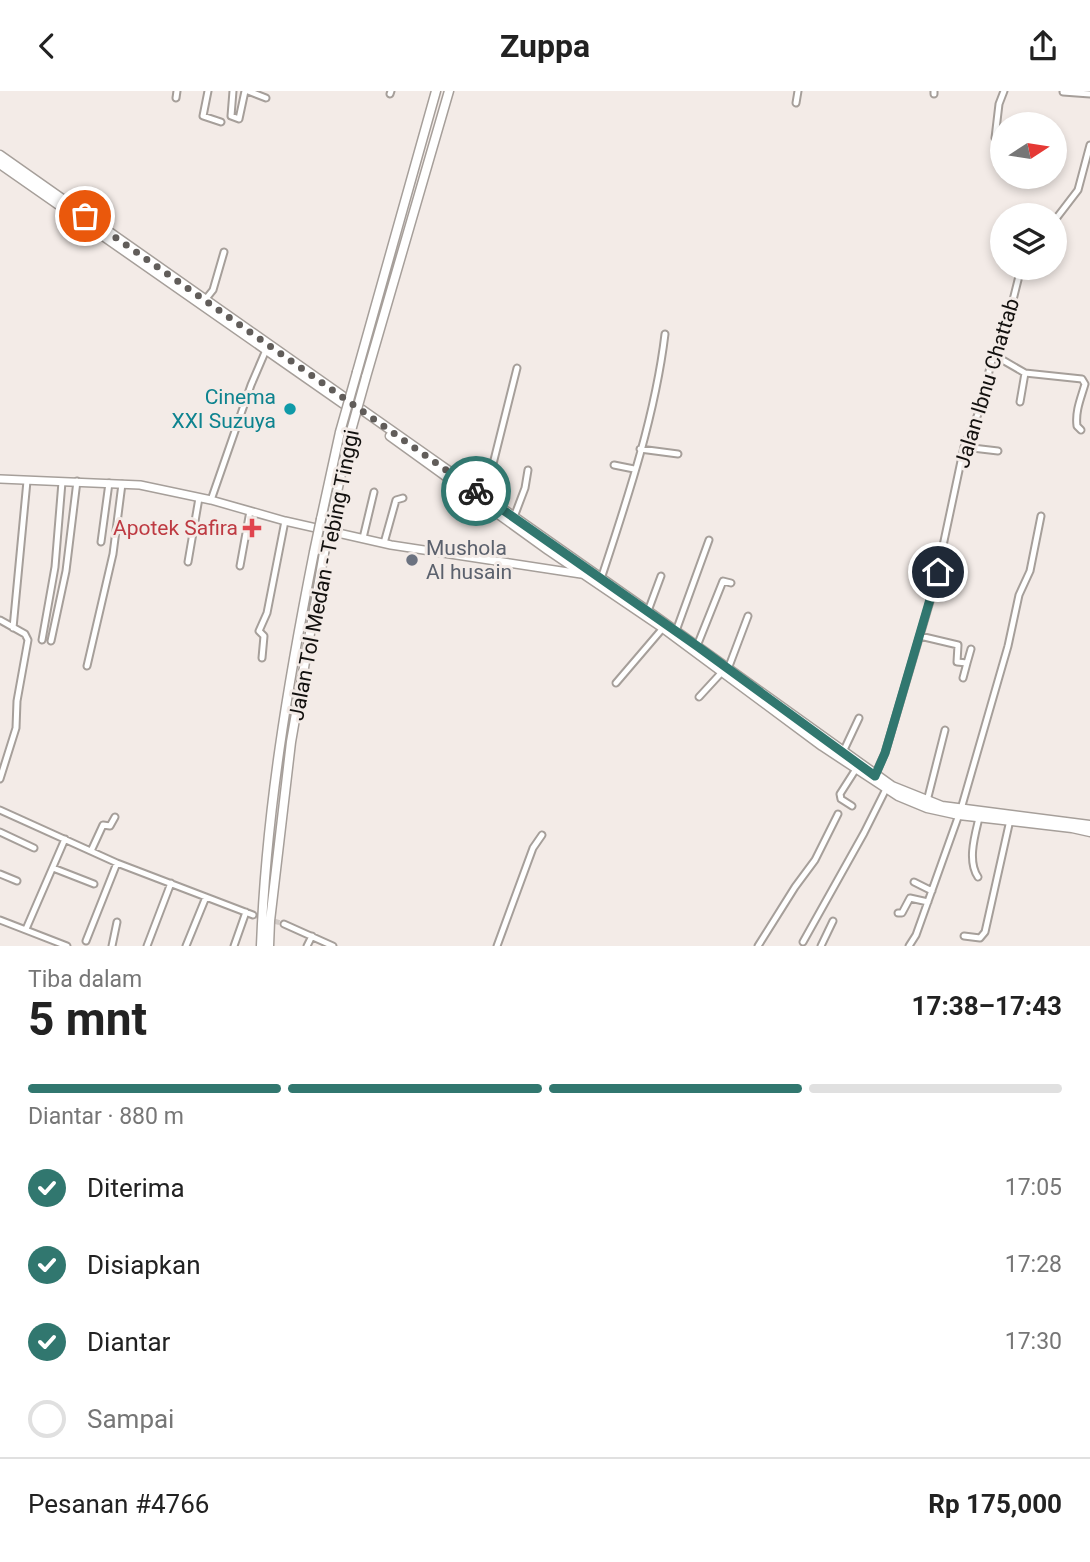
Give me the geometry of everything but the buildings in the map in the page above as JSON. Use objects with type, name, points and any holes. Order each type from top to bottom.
[{"type":"highway","points":[[261,946],[272,793],[290,673],[314,552],[340,432],[436,91]]},
{"type":"highway","name":"Jalan Tol Medan - Tebing Tinggi","points":[[270,946],[270,921],[291,742],[331,519],[349,438],[450,91]]},
{"type":"highway","points":[[0,155],[514,517],[663,628],[843,753],[886,789],[927,808],[1032,815],[1090,825]]},
{"type":"highway","points":[[0,164],[266,350],[564,567],[601,579],[648,611],[856,769],[907,794],[979,818],[1090,832]]},
{"type":"main road","points":[[0,479],[122,484],[211,500],[285,521],[436,553],[564,567]]},
{"type":"street","points":[[208,91],[203,116],[220,121]]},
{"type":"street","points":[[233,91],[231,116],[240,119],[246,91],[266,99]]},
{"type":"street","points":[[796,103],[798,91]]},
{"type":"street","points":[[998,112],[1004,91]]},
{"type":"street","points":[[1063,92],[1090,95]]},
{"type":"street","points":[[1067,204],[1078,190],[1090,145]]},
{"type":"street","points":[[205,300],[214,290],[224,253]]},
{"type":"street","name":"Jalan Ibnu Chattab","points":[[873,778],[885,753],[920,636],[950,521],[964,447],[978,414],[1018,280]]},
{"type":"street","points":[[601,579],[640,449],[659,377],[666,334]]},
{"type":"street","points":[[211,500],[266,350]]},
{"type":"street","points":[[994,355],[1025,373],[1082,379],[1085,384],[1076,420],[1081,430]]},
{"type":"street","points":[[481,494],[491,471],[517,369]]},
{"type":"street","points":[[1020,402],[1025,373]]},
{"type":"street","points":[[968,437],[975,448]]},
{"type":"street","points":[[964,447],[998,451]]},
{"type":"street","points":[[640,449],[678,454]]},
{"type":"street","points":[[614,465],[634,469]]},
{"type":"street","points":[[514,517],[528,470]]},
{"type":"street","points":[[13,628],[27,481]]},
{"type":"street","points":[[51,641],[66,571],[77,481]]},
{"type":"street","points":[[42,640],[55,567],[62,482]]},
{"type":"street","points":[[102,542],[109,483]]},
{"type":"street","points":[[87,666],[113,554],[122,484]]},
{"type":"street","points":[[363,538],[374,492]]},
{"type":"street","points":[[188,562],[199,498]]},
{"type":"street","points":[[384,543],[396,500],[403,498]]},
{"type":"street","points":[[240,566],[250,511]]},
{"type":"street","points":[[909,946],[916,935],[960,812],[1008,646],[1019,595],[1030,571],[1041,516]]},
{"type":"street","points":[[262,658],[264,639],[259,631],[267,613],[285,521]]},
{"type":"street","points":[[676,631],[709,540]]},
{"type":"street","points":[[648,611],[661,576]]},
{"type":"street","points":[[697,646],[723,581],[730,583]]},
{"type":"street","points":[[698,697],[725,670],[748,616]]},
{"type":"street","points":[[0,620],[25,634],[28,640],[21,673],[16,728],[0,779]]},
{"type":"street","points":[[616,683],[663,628]]},
{"type":"street","points":[[920,636],[958,645],[957,662],[967,663]]},
{"type":"street","points":[[963,678],[971,649]]},
{"type":"street","points":[[843,753],[859,718]]},
{"type":"street","points":[[927,801],[945,730]]},
{"type":"street","points":[[852,806],[844,802],[840,795],[856,769]]},
{"type":"street","points":[[803,942],[886,789]]},
{"type":"street","points":[[0,810],[117,863],[249,913],[234,946]]},
{"type":"street","points":[[758,946],[815,860],[838,814]]},
{"type":"street","points":[[91,851],[103,825],[110,826],[115,817]]},
{"type":"street","points":[[978,877],[974,870],[973,857],[979,818]]},
{"type":"street","points":[[964,936],[976,939],[985,932],[1010,820]]},
{"type":"street","points":[[0,832],[34,848]]},
{"type":"street","points":[[497,946],[533,848],[542,835]]},
{"type":"street","points":[[26,929],[65,839]]},
{"type":"street","points":[[86,941],[117,863]]},
{"type":"street","points":[[53,868],[94,884]]},
{"type":"street","points":[[0,874],[17,881]]},
{"type":"street","points":[[914,881],[932,891]]},
{"type":"street","points":[[147,946],[171,883]]},
{"type":"street","points":[[186,946],[206,897]]},
{"type":"street","points":[[898,913],[902,913],[910,898],[928,902]]},
{"type":"street","points":[[0,920],[67,946]]},
{"type":"street","points":[[821,946],[833,921]]},
{"type":"street","points":[[111,946],[117,922]]},
{"type":"street","points":[[284,924],[333,946]]},
{"type":"street","points":[[307,946],[312,936]]},
{"type":"tunnel","points":[[253,915],[284,924]]},
{"type":"way so far","points":[[85,216],[476,491]]},
{"type":"place","name":"Cinema XXI Suzuya","points":[[290,409]]},
{"type":"place","name":"Apotek Safira","points":[[252,528]]},
{"type":"place","name":"Mushola Al husain","points":[[412,560]]},
{"type":"route","points":[[476,491],[697,646],[875,776],[885,753],[938,572]]}]
